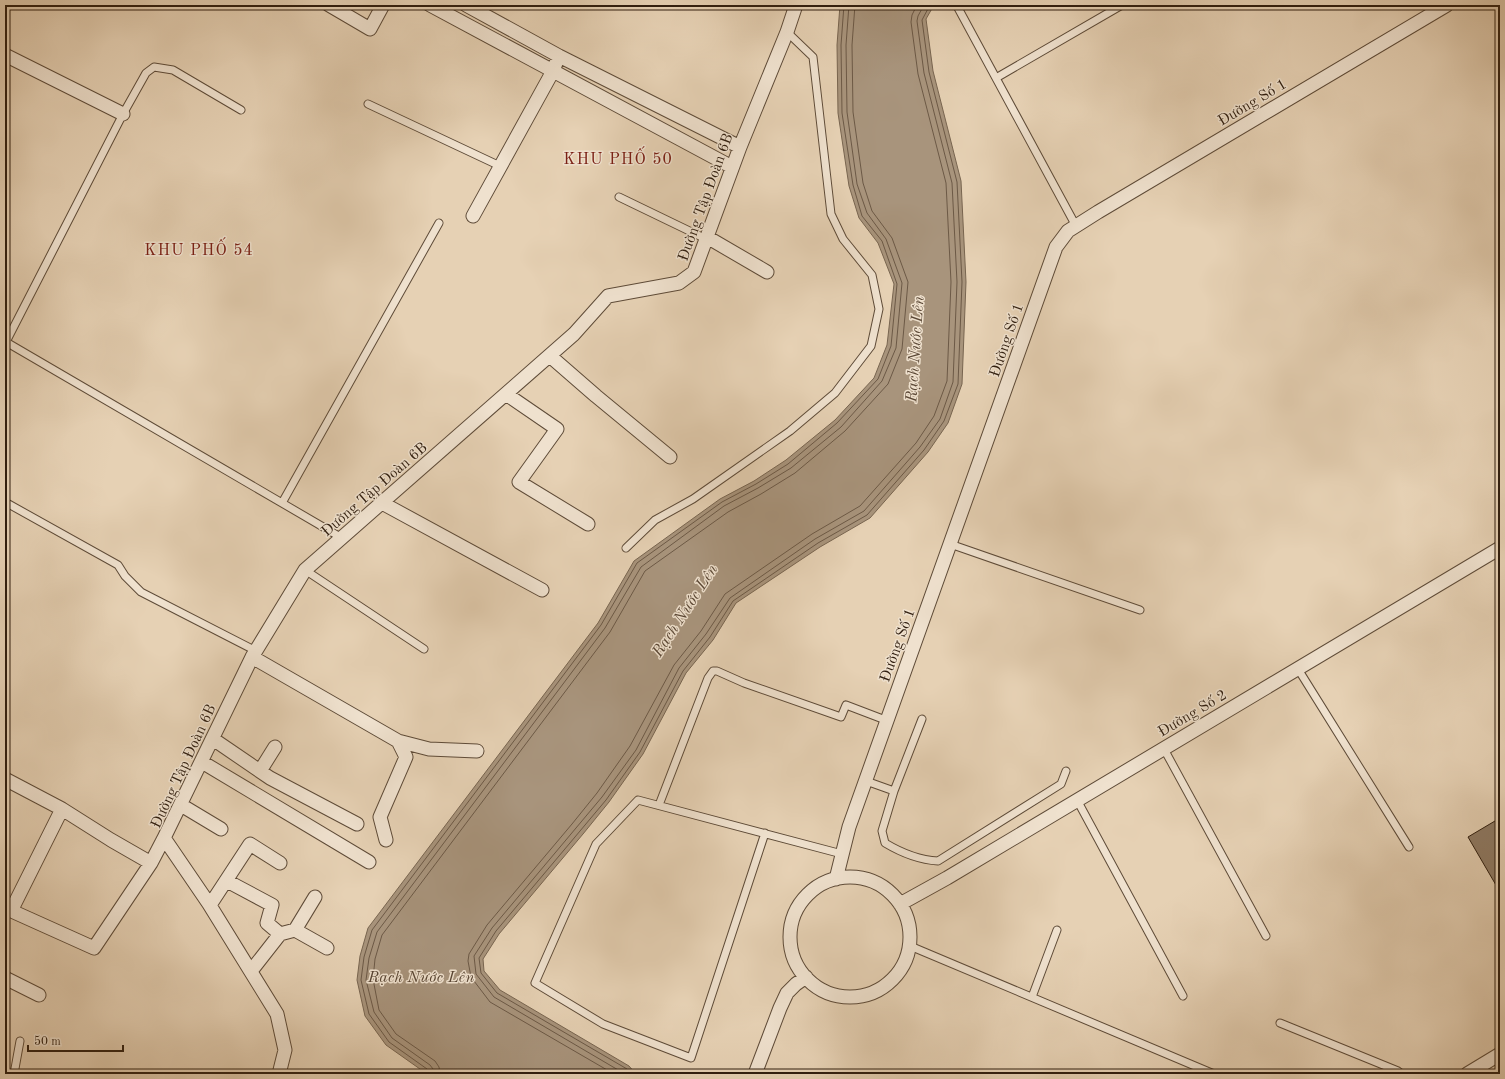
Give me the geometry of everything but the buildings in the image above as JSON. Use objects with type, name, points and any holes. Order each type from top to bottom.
[{"type":"street","points":[[329,5],[370,29],[384,5]]},
{"type":"street","points":[[430,5],[732,167]]},
{"type":"street","points":[[466,5],[559,56],[740,147]]},
{"type":"street","name":"Đường Tập Đoàn 6B","points":[[279,1074],[285,1050],[277,1014],[209,904],[164,838],[254,654],[305,570],[550,356],[574,334],[608,296],[679,283],[694,272],[732,167],[787,32],[796,5]]},
{"type":"street","name":"Đường Số 1","points":[[836,879],[849,826],[888,721],[1056,247],[1068,231],[1076,226],[1440,7]]},
{"type":"street","points":[[5,55],[123,114]]},
{"type":"street","points":[[472,216],[553,71],[559,56]]},
{"type":"street","points":[[706,238],[767,272]]},
{"type":"street","points":[[550,356],[596,396],[670,456]]},
{"type":"street","points":[[506,394],[557,429],[519,482],[588,524]]},
{"type":"street","points":[[382,503],[542,590]]},
{"type":"street","name":"Đường Số 2","points":[[900,904],[947,878],[1500,548]]},
{"type":"street","points":[[254,654],[398,741],[429,749],[477,751]]},
{"type":"street","points":[[213,739],[260,771],[357,824]]},
{"type":"street","points":[[386,840],[380,817],[406,757],[398,741]]},
{"type":"street","points":[[260,771],[275,747]]},
{"type":"street","points":[[202,762],[369,862]]},
{"type":"street","points":[[5,779],[62,809],[151,863]]},
{"type":"street","points":[[181,805],[221,829]]},
{"type":"street","points":[[62,809],[8,909],[94,948],[151,863],[164,838]]},
{"type":"street","points":[[209,904],[227,881],[250,844],[280,863]]},
{"type":"street","points":[[856,878],[874,882],[886,889],[900,904],[908,920],[910,946],[900,970],[892,980],[871,994],[858,997],[833,995],[810,982],[796,961],[792,948],[791,935],[797,910],[814,890],[824,883],[836,879],[856,878]]},
{"type":"street","points":[[227,881],[272,905],[267,923],[280,934]]},
{"type":"street","points":[[251,971],[280,934],[295,930],[315,897]]},
{"type":"street","points":[[295,930],[327,948]]},
{"type":"street","points":[[755,1074],[787,993],[806,976]]},
{"type":"street","points":[[5,978],[39,995]]},
{"type":"street","points":[[1467,1074],[1500,1054]]},
{"type":"lane","points":[[958,5],[957,6],[1076,226]]},
{"type":"lane","points":[[996,78],[1122,5]]},
{"type":"lane","points":[[626,548],[655,520],[693,499],[790,431],[835,393],[871,346],[879,309],[872,275],[843,239],[830,214],[813,57],[787,32]]},
{"type":"lane","points":[[241,110],[172,70],[154,67],[146,73],[123,114],[6,341],[342,538]]},
{"type":"lane","points":[[368,104],[500,166]]},
{"type":"lane","points":[[619,197],[706,238]]},
{"type":"lane","points":[[282,503],[439,223]]},
{"type":"lane","points":[[5,502],[118,565],[125,576],[141,592],[254,654]]},
{"type":"lane","points":[[950,544],[1140,610]]},
{"type":"lane","points":[[305,570],[424,650]]},
{"type":"lane","points":[[1298,669],[1409,847]]},
{"type":"lane","points":[[659,805],[708,678],[713,671],[841,717],[846,705],[888,721]]},
{"type":"lane","points":[[922,719],[894,791],[882,831],[885,842],[896,849],[915,856],[938,861],[1061,784],[1066,770]]},
{"type":"lane","points":[[1164,749],[1266,936]]},
{"type":"lane","points":[[866,781],[894,791]]},
{"type":"lane","points":[[764,833],[691,1058],[603,1024],[535,983],[596,844],[638,800],[659,805],[764,833],[842,854]]},
{"type":"lane","points":[[1077,800],[1183,996]]},
{"type":"lane","points":[[1032,997],[1057,930]]},
{"type":"lane","points":[[910,946],[1214,1074]]},
{"type":"lane","points":[[1280,1023],[1398,1071],[1402,1074]]},
{"type":"lane","points":[[14,1074],[20,1041]]},
{"type":"water","name":"Rạch Nước Lên","points":[[840,5],[934,5],[926,19],[933,71],[961,181],[966,282],[962,384],[948,423],[928,452],[870,518],[820,547],[736,603],[713,640],[686,673],[643,754],[609,802],[499,934],[483,959],[484,971],[500,990],[629,1066],[636,1074],[427,1074],[386,1045],[365,1016],[357,980],[360,956],[368,928],[598,623],[634,561],[720,499],[754,481],[786,460],[835,420],[874,378],[887,345],[894,284],[878,243],[859,218],[849,186],[838,113],[837,45]]},
{"type":"district","name":"KHU PHỐ 50","points":[[618,158]]},
{"type":"district","name":"KHU PHỐ 54","points":[[199,249]]}]
